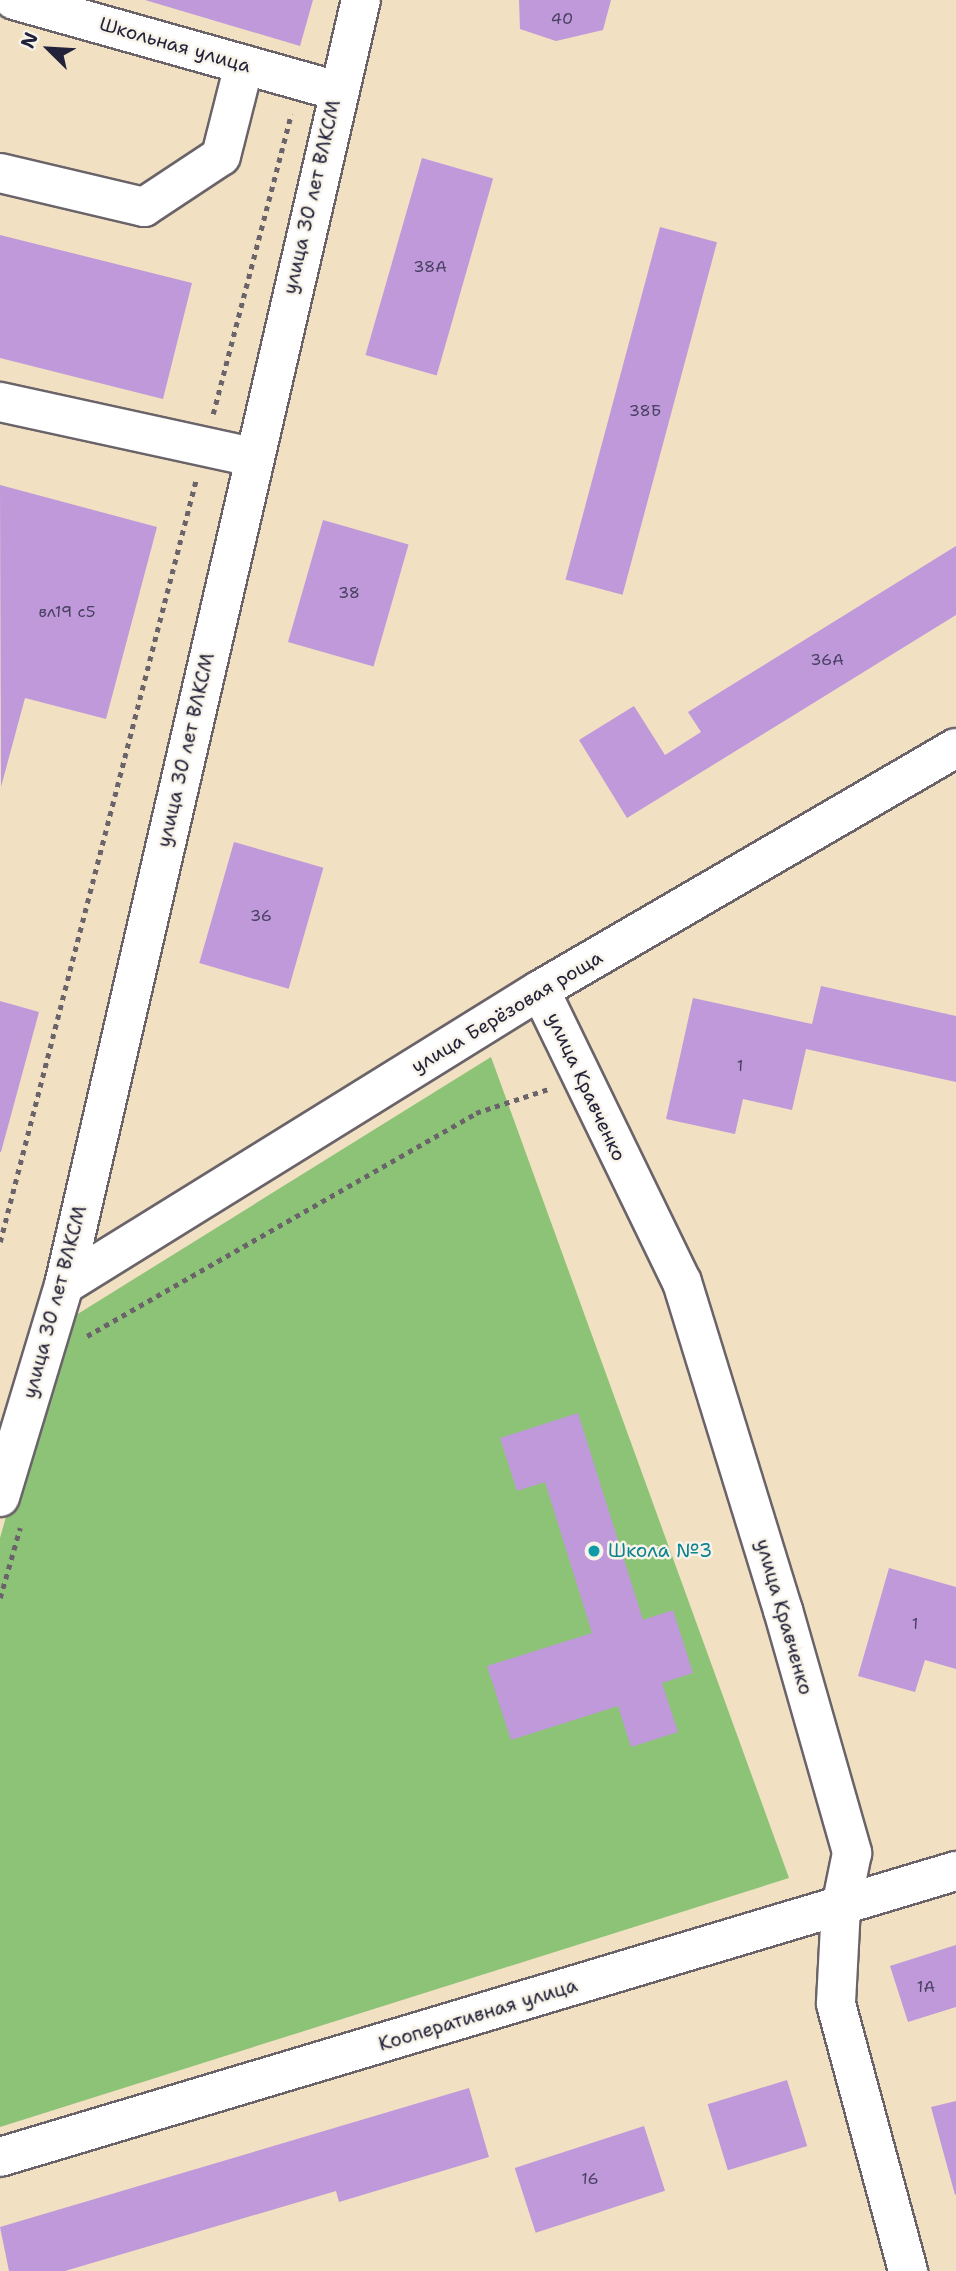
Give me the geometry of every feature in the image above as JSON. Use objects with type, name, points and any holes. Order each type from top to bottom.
[{"type":"street","name":"Школьная улица","points":[[14,0],[337,91]]},
{"type":"street","name":"улица 30 лет ВЛКСМ","points":[[11,1508],[337,91],[361,0]]},
{"type":"street","points":[[0,173],[144,206],[221,156],[244,65]]},
{"type":"street","points":[[0,402],[253,457]]},
{"type":"street","name":"улица Берёзовая роща","points":[[64,1285],[540,990],[956,748]]},
{"type":"street","name":"улица Кравченко","points":[[540,990],[682,1282],[783,1610],[852,1853],[841,1907],[836,2004],[908,2271]]},
{"type":"street","name":"Кооперативная улица","points":[[0,2157],[956,1871]]},
{"type":"path","points":[[0,1242],[300,80]]},
{"type":"path","points":[[83,1339],[476,1113],[582,1079]]},
{"type":"path","points":[[0,1598],[11,1508]]},
{"type":"green space","points":[[491,1057],[789,1878],[0,2127],[0,1538],[60,1325]]},
{"type":"building","points":[[145,0],[313,0],[300,46]]},
{"type":"building","points":[[519,0],[611,0],[603,30],[556,41],[520,29]]},
{"type":"building","points":[[422,158],[493,178],[437,375],[365,355]]},
{"type":"building","points":[[660,227],[717,242],[623,595],[566,580]]},
{"type":"building","points":[[0,235],[192,283],[163,399],[0,358]]},
{"type":"building","points":[[0,485],[157,527],[106,719],[25,698],[1,787]]},
{"type":"building","points":[[323,520],[409,545],[374,667],[288,642]]},
{"type":"building","points":[[956,546],[956,615],[627,818],[579,740],[634,706],[665,755],[701,732],[688,712]]},
{"type":"building","points":[[234,842],[323,868],[289,989],[199,963]]},
{"type":"building","points":[[821,986],[956,1016],[956,1082],[806,1049],[792,1110],[743,1099],[735,1134],[666,1119],[693,998],[812,1024]]},
{"type":"building","points":[[0,1001],[39,1012],[1,1152],[0,1152]]},
{"type":"building","name":"Школа №3","points":[[578,1413],[643,1620],[673,1610],[693,1673],[662,1683],[678,1732],[631,1747],[618,1706],[511,1740],[487,1666],[592,1633],[545,1482],[517,1491],[500,1438]]},
{"type":"building","points":[[889,1568],[956,1587],[956,1669],[925,1660],[915,1692],[858,1676]]},
{"type":"building","points":[[956,1945],[956,2007],[908,2022],[890,1966]]},
{"type":"building","points":[[787,2080],[807,2146],[728,2170],[708,2104]]},
{"type":"building","points":[[469,2088],[489,2157],[339,2202],[336,2191],[65,2271],[9,2271],[0,2227]]},
{"type":"building","points":[[956,2101],[956,2194],[955,2195],[931,2107]]},
{"type":"building","points":[[644,2126],[665,2191],[536,2233],[515,2168]]},
{"type":"place","name":"Школа №3","points":[[594,1551]]}]
